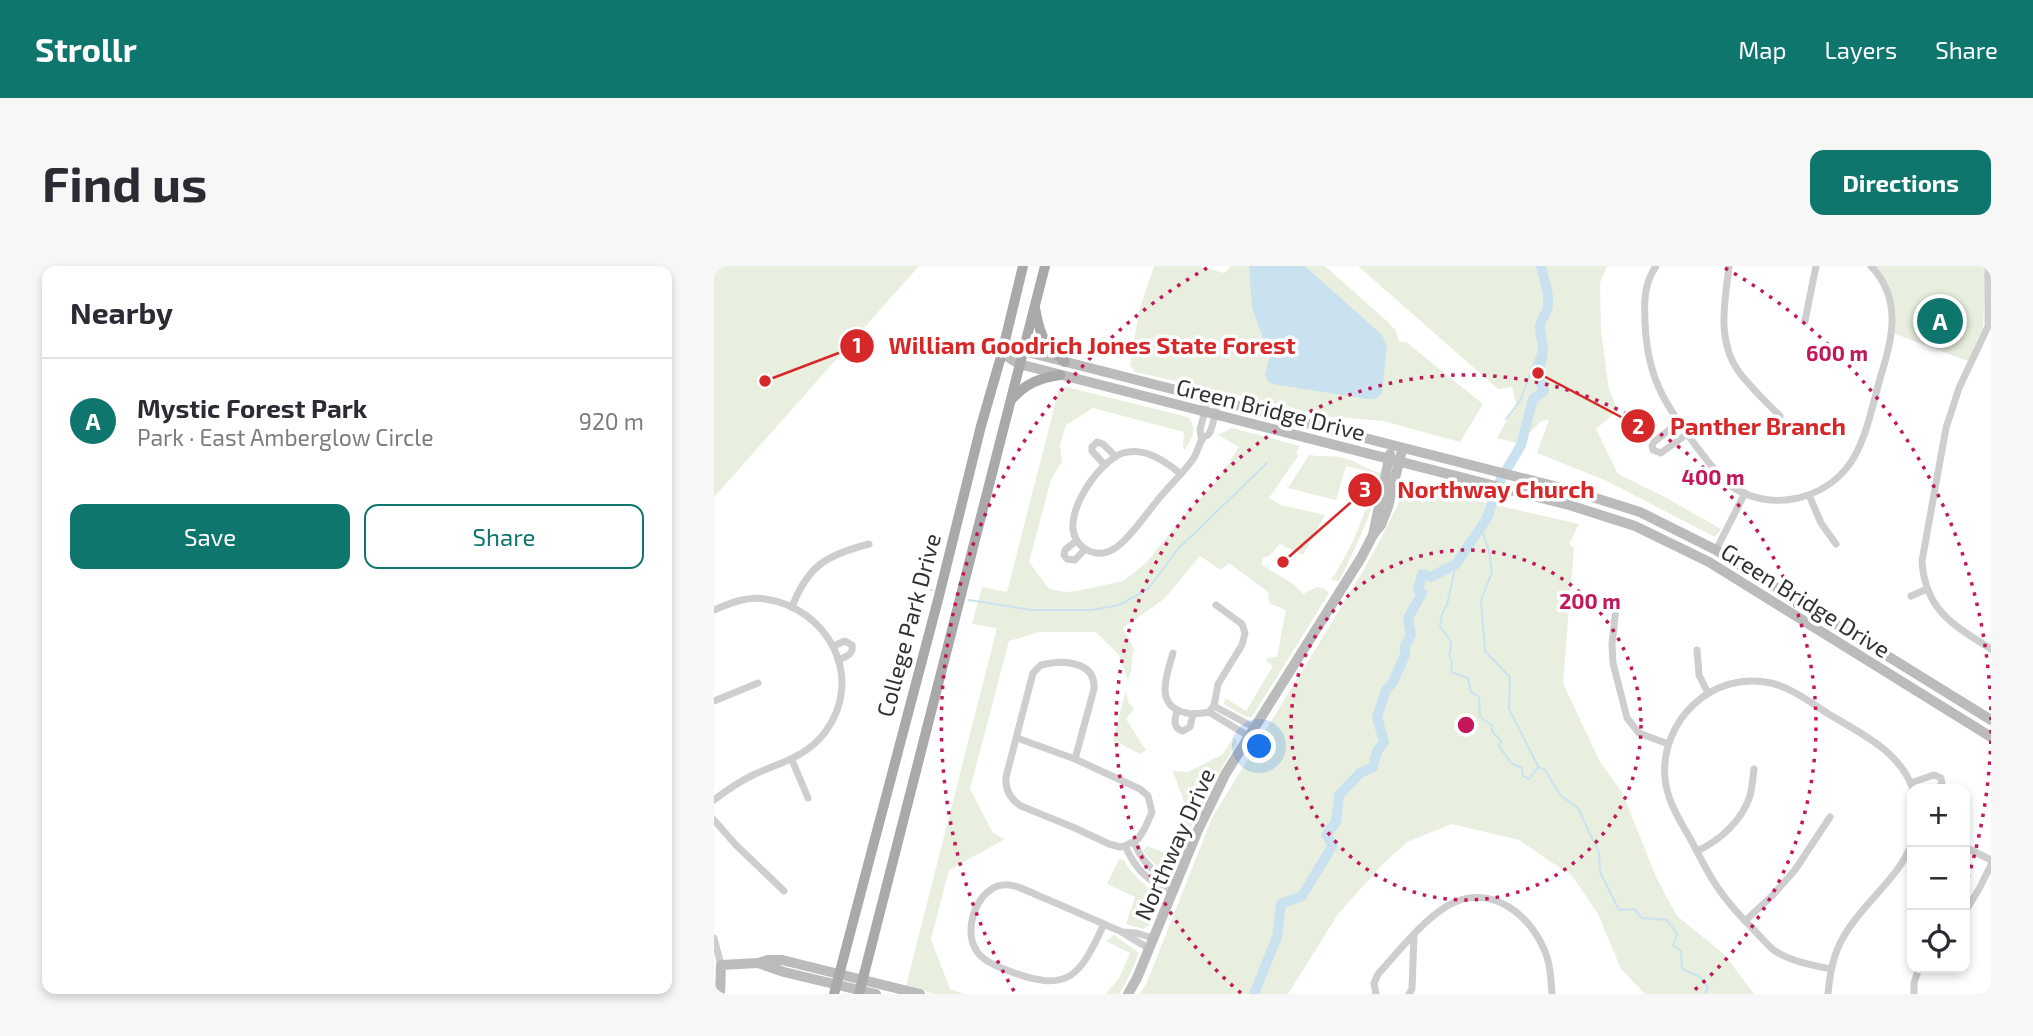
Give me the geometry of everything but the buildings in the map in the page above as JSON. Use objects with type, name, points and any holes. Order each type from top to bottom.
[{"type":"main road","name":"College Park Drive","points":[[835,990],[1023,266]]},
{"type":"main road","name":"College Park Drive","points":[[860,988],[1045,266]]},
{"type":"main road","points":[[1035,304],[1039,330],[1044,341],[1065,362]]},
{"type":"main road","name":"Green Bridge Drive","points":[[1002,353],[1023,351],[1573,491],[1640,512],[1716,550],[1991,720]]},
{"type":"main road","name":"Green Bridge Drive","points":[[1002,353],[1019,364],[1569,505],[1635,526],[1709,562],[1991,737]]},
{"type":"main road","points":[[1010,401],[1028,383],[1060,375]]},
{"type":"main road","points":[[1119,376],[1119,390]]},
{"type":"main road","name":"Northway Drive","points":[[1392,445],[1394,459]]},
{"type":"main road","name":"Northway Drive","points":[[1128,994],[1138,978],[1198,830],[1226,773],[1373,535],[1374,522],[1394,459],[1403,447]]},
{"type":"main road","points":[[1635,526],[1674,538],[1710,556],[1714,555],[1716,550]]},
{"type":"main road","points":[[915,682],[937,687]]},
{"type":"main road","points":[[720,994],[721,965],[782,960],[839,973],[860,988],[876,994]]},
{"type":"main road","points":[[758,963],[835,990],[860,988],[920,994]]},
{"type":"street","points":[[1656,266],[1644,295],[1647,348],[1657,386],[1679,422],[1722,478],[1745,493],[1779,500],[1795,499],[1823,489],[1837,478],[1853,459],[1861,443],[1893,326],[1891,304],[1883,283],[1871,266]]},
{"type":"street","points":[[1729,266],[1724,315],[1727,348],[1744,378],[1780,416]]},
{"type":"street","points":[[1805,321],[1816,266]]},
{"type":"street","points":[[1988,266],[1990,322],[1959,388],[1941,445],[1922,554],[1924,577],[1934,603],[1948,620],[1991,649]]},
{"type":"street","points":[[1981,344],[1991,349]]},
{"type":"street","points":[[1181,474],[1157,457],[1143,452],[1130,451],[1115,456],[1083,493],[1076,506],[1072,529],[1076,541],[1085,549],[1097,553],[1115,549],[1181,474],[1193,459],[1202,440],[1200,430],[1213,400]]},
{"type":"street","points":[[1679,422],[1654,442],[1653,450],[1661,453],[1688,434]]},
{"type":"street","points":[[1105,466],[1092,451],[1094,444],[1103,444],[1115,456]]},
{"type":"street","points":[[1716,550],[1745,493]]},
{"type":"street","points":[[1809,495],[1821,523],[1836,544]]},
{"type":"street","points":[[1076,541],[1065,550],[1065,558],[1069,561],[1075,559],[1085,549]]},
{"type":"street","points":[[792,607],[805,580],[819,564],[838,553],[869,544]]},
{"type":"street","points":[[1910,596],[1927,589]]},
{"type":"street","points":[[714,610],[736,601],[765,599],[804,613],[818,624],[833,646],[842,686],[832,723],[812,747],[792,760],[734,785],[714,800]]},
{"type":"street","points":[[1212,709],[1219,684],[1242,645],[1245,633],[1242,624],[1216,605]]},
{"type":"street","points":[[1616,608],[1612,644],[1627,718],[1633,729],[1639,733],[1668,744]]},
{"type":"street","points":[[833,646],[845,641],[852,645],[850,654],[838,660]]},
{"type":"street","points":[[1697,650],[1699,675],[1709,693]]},
{"type":"street","points":[[1173,653],[1164,688],[1168,700],[1177,710],[1193,714],[1212,709],[1252,733]]},
{"type":"street","points":[[1017,738],[1075,760],[1140,789],[1148,796],[1152,812],[1142,834],[1134,842],[1125,846],[1109,844],[1021,806],[1008,792],[1006,777],[1033,673],[1038,666],[1046,663],[1080,665],[1091,674],[1094,683],[1075,760]]},
{"type":"street","points":[[1831,969],[1793,960],[1777,953],[1718,889],[1672,805],[1666,788],[1668,744],[1690,707],[1709,693],[1743,682],[1765,682],[1781,686],[1882,747],[1902,767],[1910,784]]},
{"type":"street","points":[[714,701],[758,683]]},
{"type":"street","points":[[1177,710],[1175,724],[1177,729],[1183,732],[1190,727],[1193,714]]},
{"type":"street","points":[[792,760],[808,798]]},
{"type":"street","points":[[1697,851],[1720,839],[1742,811],[1749,797],[1754,769]]},
{"type":"street","points":[[1915,784],[1934,775],[1941,778],[1942,784]]},
{"type":"street","points":[[1745,921],[1790,876],[1830,817]]},
{"type":"street","points":[[714,820],[784,891]]},
{"type":"street","points":[[1134,842],[1146,863],[1174,887]]},
{"type":"street","points":[[1125,846],[1144,876],[1156,885],[1174,887]]},
{"type":"street","points":[[1828,994],[1835,955],[1846,932],[1896,872],[1910,847]]},
{"type":"street","points":[[1966,910],[1991,862],[1970,850]]},
{"type":"street","points":[[1104,924],[1079,971],[1058,982],[1036,982],[982,958],[973,946],[971,931],[981,898],[991,889],[1004,885],[1016,886],[1104,924],[1132,941],[1151,943]]},
{"type":"street","points":[[1376,994],[1374,983],[1378,974],[1414,934],[1436,914],[1461,900],[1480,897],[1498,900],[1515,910],[1526,921],[1542,945],[1550,968],[1552,994]]},
{"type":"street","points":[[1409,994],[1412,989],[1414,934]]},
{"type":"street","points":[[714,938],[721,965]]},
{"type":"street","points":[[1914,994],[1917,973]]},
{"type":"green space","points":[[714,266],[919,266],[714,497]]},
{"type":"green space","points":[[1154,266],[1198,266],[1224,273],[1231,266],[1325,266],[1389,323],[1396,331],[1399,342],[1406,342],[1483,404],[1460,442],[1383,421],[1322,416],[1135,372],[1130,365],[1139,311]]},
{"type":"green space","points":[[1358,266],[1607,266],[1600,283],[1601,331],[1609,390],[1618,410],[1596,429],[1618,474],[1721,529],[1715,537],[1607,481],[1537,453],[1549,420],[1541,421],[1519,444],[1497,438],[1516,404],[1512,387],[1498,389]]},
{"type":"green space","points":[[1875,266],[1986,266],[1983,328],[1968,361],[1895,334],[1896,314],[1892,298]]},
{"type":"green space","points":[[1066,387],[1188,417],[1193,430],[1185,450],[1184,432],[1093,408],[1066,425],[1060,445],[1062,461],[1051,480],[1029,562],[1049,589],[1077,591],[1123,581],[1146,563],[1186,513],[1218,480],[1239,447],[1218,435],[1232,428],[1300,446],[1296,454],[1299,455],[1269,498],[1281,505],[1325,515],[1303,555],[1280,544],[1269,556],[1263,558],[1262,565],[1293,584],[1303,594],[1317,587],[1329,593],[1252,717],[1246,717],[1224,704],[1225,698],[1246,711],[1273,666],[1266,661],[1267,658],[1277,657],[1286,610],[1269,603],[1268,592],[1229,563],[1221,570],[1200,556],[1164,599],[1123,628],[1134,649],[1128,680],[1119,655],[1096,632],[1039,632],[1009,641],[970,789],[993,833],[1005,839],[949,870],[931,939],[950,989],[965,994],[934,994],[906,986],[997,628],[972,624],[982,587],[1007,592],[1059,389]]},
{"type":"green space","points":[[1309,455],[1344,458],[1381,473],[1369,515],[1339,581],[1331,580],[1358,529],[1375,473],[1346,466],[1336,500],[1288,488]]},
{"type":"green space","points":[[1412,482],[1456,496],[1579,524],[1569,544],[1574,548],[1563,683],[1599,760],[1623,794],[1657,879],[1677,916],[1724,954],[1754,994],[1645,994],[1621,969],[1598,914],[1572,876],[1519,840],[1452,824],[1407,842],[1382,865],[1338,914],[1288,994],[1140,994],[1212,818],[1363,571],[1408,484]]},
{"type":"green space","points":[[1126,690],[1128,702],[1134,709],[1126,719],[1146,750],[1140,754],[1113,740]]},
{"type":"green space","points":[[1234,737],[1237,742],[1210,788],[1169,871],[1161,868],[1143,851],[1147,846],[1168,854],[1187,810],[1173,771],[1188,772],[1223,754]]},
{"type":"green space","points":[[1119,859],[1124,860],[1135,875],[1158,895],[1150,925],[1143,929],[1126,924],[1135,897],[1107,884]]},
{"type":"green space","points":[[1114,935],[1139,953],[1119,994],[1106,994],[1119,978],[1130,953],[1106,941]]},
{"type":"water","points":[[1249,266],[1305,266],[1382,335],[1387,346],[1382,393],[1376,399],[1272,384],[1267,380],[1265,374],[1269,359],[1252,308]]},
{"type":"waterway","points":[[1254,994],[1277,937],[1281,904],[1302,896],[1333,845],[1326,835],[1336,822],[1339,795],[1360,773],[1373,767],[1377,751],[1384,742],[1377,717],[1386,690],[1393,682],[1405,655],[1405,646],[1411,635],[1408,618],[1422,593],[1418,590],[1422,574],[1431,577],[1456,564],[1487,518],[1500,481],[1521,445],[1533,399],[1544,391],[1539,379],[1543,354],[1540,329],[1548,299],[1541,266]]},
{"type":"waterway","points":[[1506,419],[1520,401],[1542,343]]},
{"type":"waterway","points":[[969,600],[1032,610],[1092,610],[1119,605],[1148,589],[1177,550],[1267,463]]},
{"type":"waterway","points":[[1481,527],[1492,572],[1481,600],[1485,651],[1510,677],[1509,709],[1538,766]]},
{"type":"waterway","points":[[1456,564],[1440,627],[1451,643],[1451,672],[1468,678],[1471,692],[1479,697],[1480,717],[1492,725],[1492,731],[1501,741],[1499,746],[1511,763],[1522,768],[1523,776],[1529,779],[1538,767],[1545,770],[1560,795],[1578,808],[1599,853],[1600,872],[1619,910],[1634,909],[1642,918],[1667,920],[1677,934],[1673,945],[1681,951],[1682,969],[1699,976],[1708,987],[1705,994]]},
{"type":"waterway","points":[[923,588],[932,590]]},
{"type":"place","name":"Mystic Forest Park","points":[[1940,321]]},
{"type":"place","name":"Panther Branch","points":[[1538,373]]},
{"type":"place","name":"William Goodrich Jones State Forest","points":[[765,381]]},
{"type":"place","name":"Northway Church","points":[[1283,562]]}]
